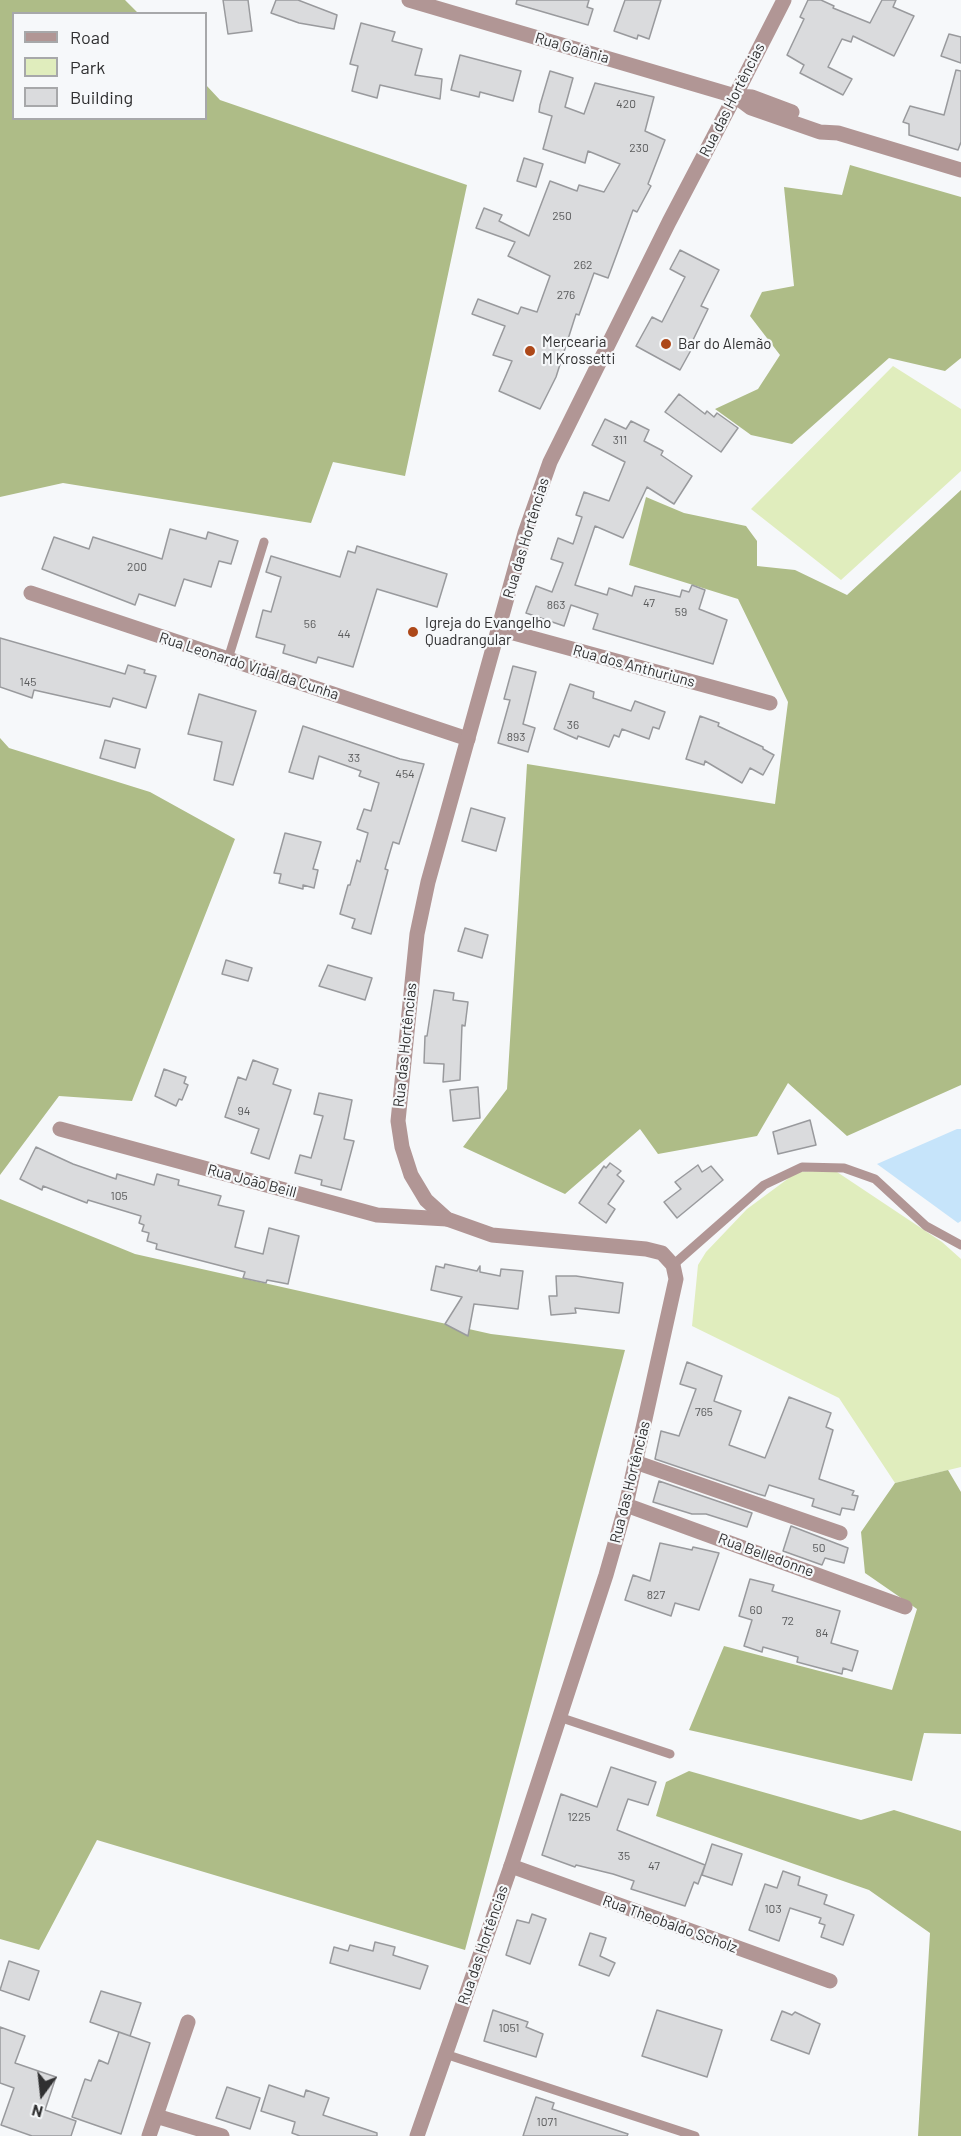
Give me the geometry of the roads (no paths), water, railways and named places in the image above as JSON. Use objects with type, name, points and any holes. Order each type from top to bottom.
[{"type":"street","name":"Rua Goiânia","points":[[409,0],[735,96],[751,108],[820,132],[838,133],[961,170]]},
{"type":"street","name":"Rua das Hortências","points":[[417,2136],[511,1866],[626,1505],[676,1279],[673,1264],[662,1252],[492,1235],[447,1219],[426,1200],[411,1175],[402,1147],[398,1121],[418,926],[538,492],[562,434],[784,0]]},
{"type":"street","name":"Rua Leonardo Vidal da Cunha","points":[[30,593],[468,739]]},
{"type":"street","name":"Rua dos Anthuriuns","points":[[499,629],[770,703]]},
{"type":"street","name":"Rua João Beill","points":[[60,1129],[377,1215],[447,1219]]},
{"type":"street","points":[[635,1462],[840,1533]]},
{"type":"street","name":"Rua Belledonne","points":[[626,1505],[905,1607]]},
{"type":"street","name":"Rua Theobaldo Scholz","points":[[511,1866],[830,1981]]},
{"type":"street","points":[[149,2136],[188,2022]]},
{"type":"street","points":[[156,2116],[222,2136]]},
{"type":"lane","points":[[228,659],[264,542]]},
{"type":"lane","points":[[673,1264],[764,1185],[802,1167],[844,1168],[875,1179],[926,1226],[961,1245]]},
{"type":"lane","points":[[560,1717],[669,1754]]},
{"type":"lane","points":[[445,2055],[695,2136]]},
{"type":"water","points":[[961,1129],[961,1221],[958,1223],[877,1164]]},
{"type":"place","name":"Bar do Alemão","points":[[666,344]]},
{"type":"place","name":"Mercearia M Krossetti","points":[[530,351]]},
{"type":"place","name":"Igreja do Evangelho Quadrangular","points":[[413,632]]}]
